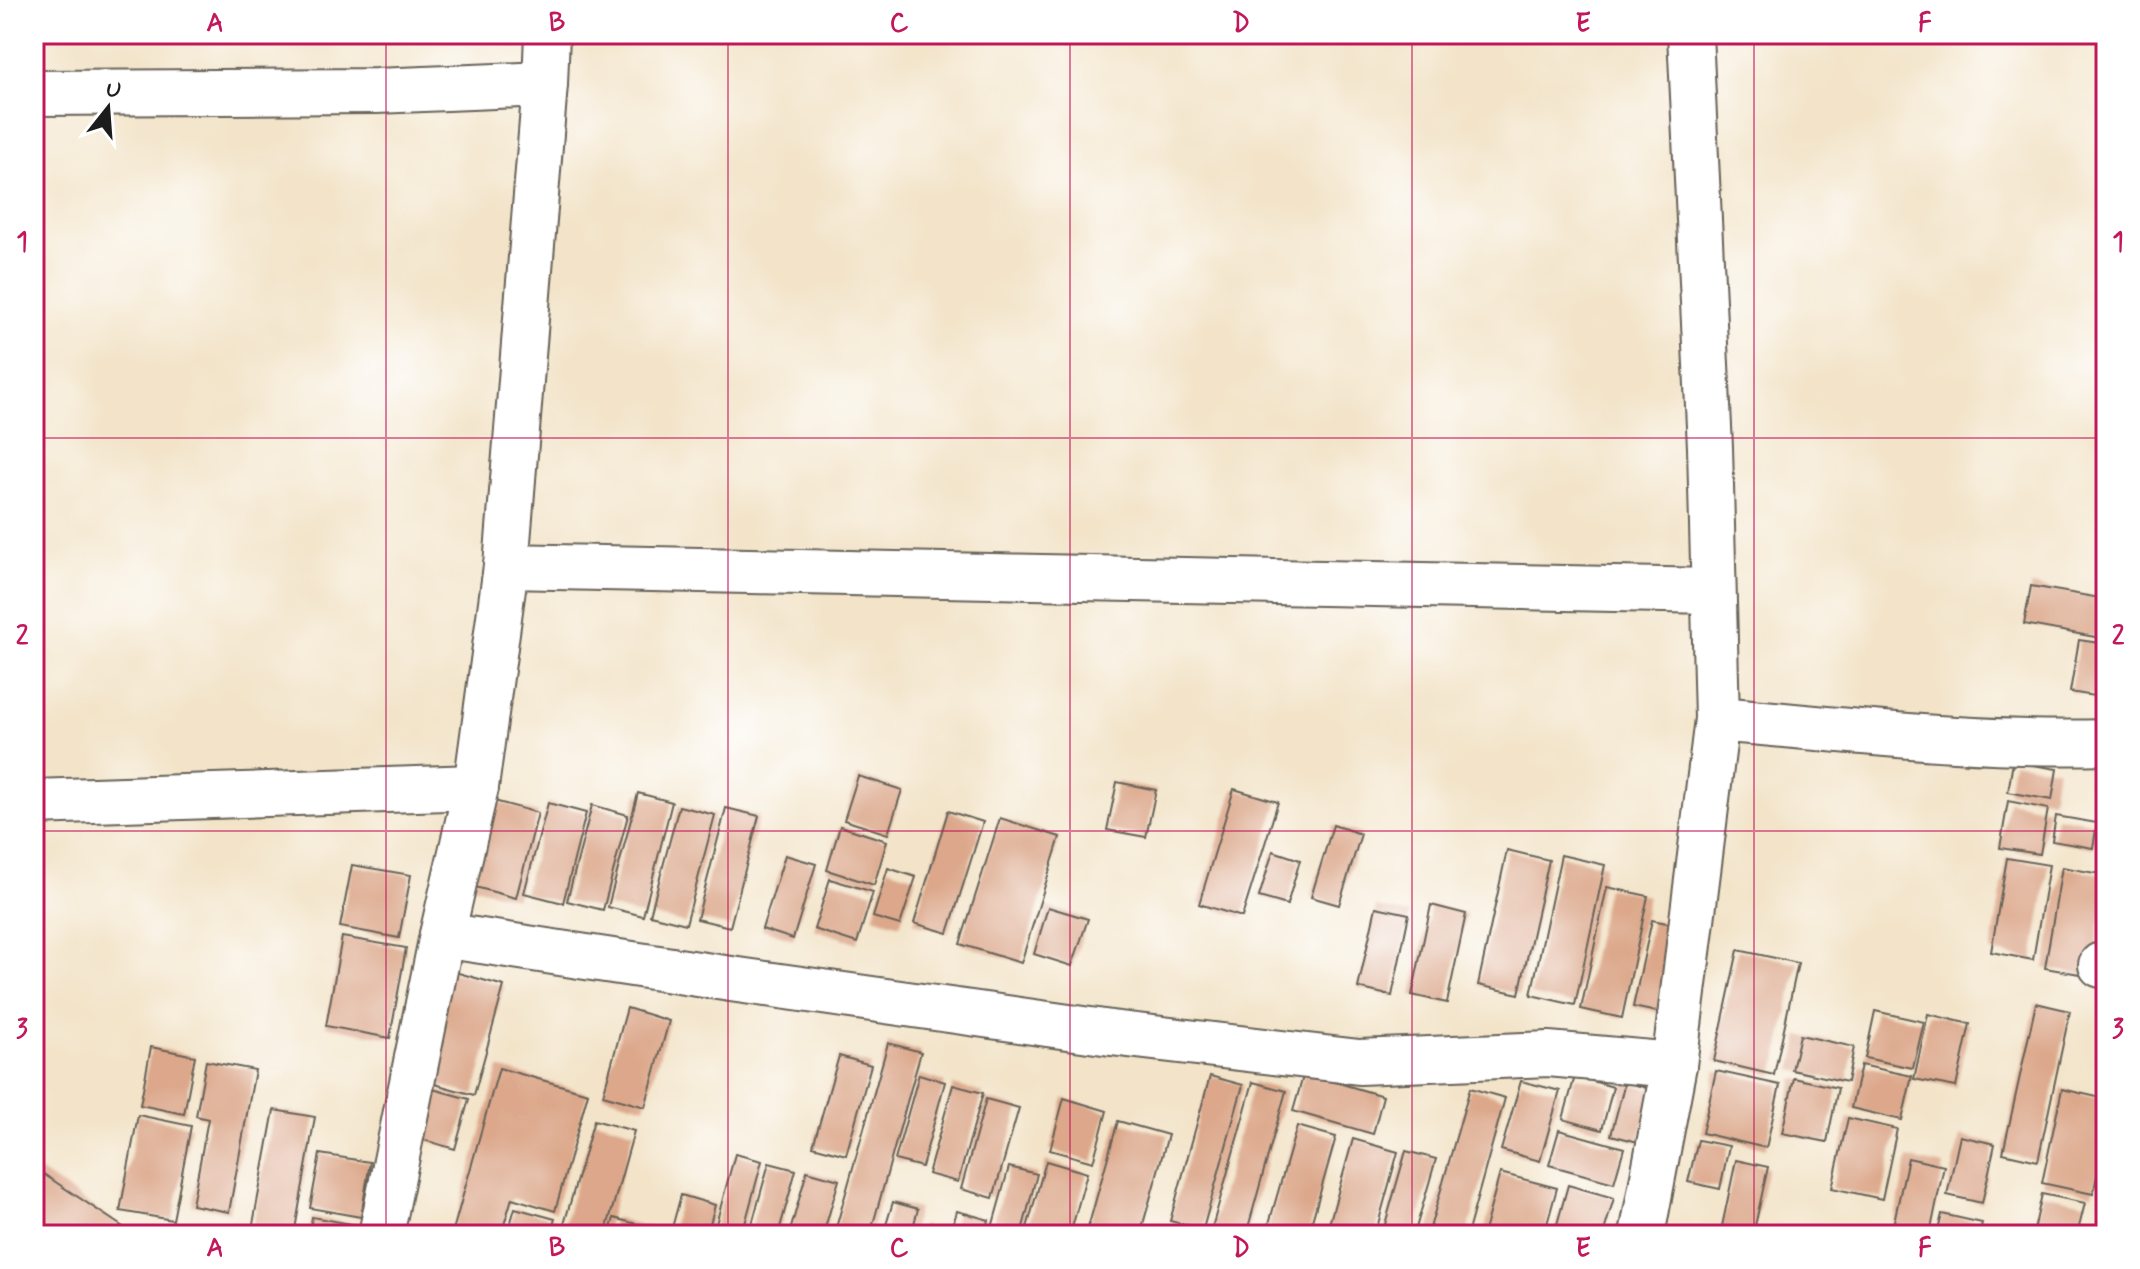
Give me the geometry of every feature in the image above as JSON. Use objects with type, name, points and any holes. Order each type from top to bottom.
[{"type":"street","points":[[381,1235],[442,935],[476,787],[506,566],[547,34]]},
{"type":"street","points":[[1642,1235],[1674,1065],[1717,719],[1695,36]]},
{"type":"street","points":[[34,93],[376,91],[545,84]]},
{"type":"street","points":[[506,566],[1713,591]]},
{"type":"street","points":[[1717,719],[1986,742],[2106,742]]},
{"type":"street","points":[[34,802],[476,787]]},
{"type":"street","points":[[442,935],[1111,1033],[1359,1062],[1548,1054],[1674,1065]]},
{"type":"building","points":[[2031,586],[2106,599],[2106,639],[2024,624]]},
{"type":"building","points":[[2079,640],[2106,644],[2106,698],[2070,692]]},
{"type":"building","points":[[2013,762],[2057,769],[2052,800],[2008,792]]},
{"type":"building","points":[[858,776],[902,790],[888,834],[844,820]]},
{"type":"building","points":[[1117,782],[1156,790],[1146,837],[1107,830]]},
{"type":"building","points":[[1234,789],[1278,802],[1242,917],[1199,904]]},
{"type":"building","points":[[638,793],[672,802],[643,916],[608,907]]},
{"type":"building","points":[[487,799],[538,813],[516,898],[464,884]]},
{"type":"building","points":[[2008,801],[2048,809],[2040,854],[2000,848]]},
{"type":"building","points":[[548,803],[586,813],[563,903],[524,893]]},
{"type":"building","points":[[592,805],[628,815],[603,910],[567,901]]},
{"type":"building","points":[[679,806],[715,815],[686,924],[650,915]]},
{"type":"building","points":[[726,808],[759,816],[730,927],[697,919]]},
{"type":"building","points":[[948,811],[983,822],[948,933],[914,923]]},
{"type":"building","points":[[2056,816],[2097,823],[2093,848],[2052,841]]},
{"type":"building","points":[[1000,818],[1060,837],[1021,963],[960,944]]},
{"type":"building","points":[[1333,825],[1361,834],[1339,905],[1311,897]]},
{"type":"building","points":[[840,826],[887,841],[874,885],[827,870]]},
{"type":"building","points":[[1507,850],[1549,860],[1519,994],[1478,985]]},
{"type":"building","points":[[1273,851],[1300,860],[1287,905],[1259,897]]},
{"type":"building","points":[[785,855],[816,864],[793,939],[762,929]]},
{"type":"building","points":[[1561,855],[1605,865],[1575,1005],[1531,995]]},
{"type":"building","points":[[2007,858],[2049,865],[2033,960],[1991,952]]},
{"type":"building","points":[[352,865],[411,875],[399,938],[340,927]]},
{"type":"building","points":[[2062,867],[2106,875],[2091,976],[2045,968]]},
{"type":"building","points":[[888,868],[916,877],[900,925],[873,917]]},
{"type":"building","points":[[830,879],[873,892],[857,943],[814,929]]},
{"type":"building","points":[[1607,887],[1648,896],[1622,1018],[1581,1009]]},
{"type":"building","points":[[1431,905],[1466,914],[1447,1003],[1412,995]]},
{"type":"building","points":[[1048,907],[1088,919],[1072,966],[1034,954]]},
{"type":"building","points":[[1376,907],[1409,914],[1392,996],[1358,988]]},
{"type":"building","points":[[1652,920],[1691,928],[1671,1015],[1633,1007]]},
{"type":"building","points":[[342,937],[406,948],[390,1038],[326,1026]]},
{"type":"building","points":[[1738,950],[1798,963],[1774,1075],[1714,1061]]},
{"type":"building","points":[[448,970],[504,986],[474,1095],[417,1079]]},
{"type":"building","points":[[2036,1003],[2070,1011],[2038,1161],[2003,1153]]},
{"type":"building","points":[[627,1008],[669,1021],[645,1107],[603,1095]]},
{"type":"building","points":[[1875,1011],[1924,1022],[1913,1068],[1865,1058]]},
{"type":"building","points":[[1928,1014],[1970,1024],[1956,1087],[1914,1079]]},
{"type":"building","points":[[1800,1035],[1854,1047],[1847,1082],[1792,1070]]},
{"type":"building","points":[[888,1043],[921,1052],[870,1235],[834,1235]]},
{"type":"building","points":[[151,1047],[195,1056],[184,1114],[140,1105]]},
{"type":"building","points":[[839,1056],[871,1065],[846,1155],[813,1146]]},
{"type":"building","points":[[206,1061],[255,1070],[229,1212],[192,1205],[208,1119],[196,1116]]},
{"type":"building","points":[[1861,1065],[1912,1076],[1902,1120],[1851,1108]]},
{"type":"building","points":[[499,1068],[588,1093],[555,1211],[512,1198],[501,1235],[452,1234]]},
{"type":"building","points":[[1716,1071],[1780,1085],[1766,1148],[1702,1133]]},
{"type":"building","points":[[1304,1073],[1383,1096],[1373,1134],[1293,1111]]},
{"type":"building","points":[[919,1074],[945,1082],[922,1167],[895,1160]]},
{"type":"building","points":[[1210,1076],[1243,1085],[1203,1229],[1170,1221]]},
{"type":"building","points":[[1575,1076],[1613,1087],[1602,1130],[1563,1119]]},
{"type":"building","points":[[1794,1078],[1838,1088],[1827,1142],[1782,1133]]},
{"type":"building","points":[[1521,1081],[1560,1091],[1540,1161],[1501,1150]]},
{"type":"building","points":[[1253,1082],[1286,1091],[1246,1235],[1210,1235]]},
{"type":"building","points":[[1625,1082],[1654,1090],[1638,1142],[1611,1135]]},
{"type":"building","points":[[418,1085],[469,1099],[455,1149],[403,1134]]},
{"type":"building","points":[[953,1085],[983,1093],[958,1182],[928,1174]]},
{"type":"building","points":[[1470,1088],[1505,1098],[1467,1235],[1428,1235]]},
{"type":"building","points":[[2062,1089],[2106,1099],[2106,1134],[2093,1194],[2042,1183]]},
{"type":"building","points":[[1064,1098],[1107,1111],[1093,1162],[1050,1150]]},
{"type":"building","points":[[986,1099],[1019,1108],[993,1198],[961,1189]]},
{"type":"building","points":[[274,1110],[315,1117],[294,1235],[251,1235]]},
{"type":"building","points":[[138,1115],[191,1126],[173,1220],[120,1211]]},
{"type":"building","points":[[1848,1118],[1897,1129],[1882,1199],[1832,1188]]},
{"type":"building","points":[[594,1120],[634,1131],[605,1235],[561,1235]]},
{"type":"building","points":[[1118,1121],[1168,1135],[1140,1235],[1086,1235]]},
{"type":"building","points":[[1297,1126],[1336,1137],[1308,1235],[1266,1234]]},
{"type":"building","points":[[1559,1130],[1624,1148],[1614,1183],[1549,1165]]},
{"type":"building","points":[[1960,1136],[1995,1144],[1982,1203],[1947,1195]]},
{"type":"building","points":[[1353,1139],[1398,1152],[1375,1235],[1326,1235]]},
{"type":"building","points":[[1698,1140],[1729,1146],[1720,1189],[1688,1182]]},
{"type":"building","points":[[1406,1151],[1436,1159],[1414,1235],[1382,1235]]},
{"type":"building","points":[[320,1154],[370,1162],[361,1217],[310,1208]]},
{"type":"building","points":[[735,1154],[762,1161],[742,1235],[713,1235]]},
{"type":"building","points":[[1908,1158],[1944,1166],[1930,1234],[1893,1226]]},
{"type":"building","points":[[1736,1160],[1768,1167],[1753,1235],[1721,1231]]},
{"type":"building","points":[[1046,1161],[1087,1173],[1070,1235],[1025,1235]]},
{"type":"building","points":[[769,1163],[796,1170],[778,1235],[749,1235]]},
{"type":"building","points":[[1009,1167],[1037,1174],[1021,1235],[990,1235]]},
{"type":"building","points":[[36,1169],[135,1235],[34,1235]]},
{"type":"building","points":[[807,1171],[839,1180],[823,1235],[789,1235]]},
{"type":"building","points":[[1500,1173],[1557,1188],[1544,1235],[1483,1235]]},
{"type":"building","points":[[1568,1185],[1614,1198],[1603,1235],[1554,1235]]},
{"type":"building","points":[[2042,1194],[2085,1203],[2077,1235],[2033,1235]]},
{"type":"building","points":[[681,1195],[715,1205],[707,1235],[670,1235]]},
{"type":"building","points":[[893,1202],[918,1209],[911,1235],[883,1235]]},
{"type":"building","points":[[515,1208],[555,1219],[550,1235],[507,1235]]},
{"type":"building","points":[[957,1211],[989,1220],[985,1235],[950,1235]]},
{"type":"building","points":[[1942,1214],[1982,1223],[1979,1235],[1937,1235]]},
{"type":"building","points":[[312,1217],[357,1225],[356,1235],[309,1235]]},
{"type":"building","points":[[614,1218],[667,1232],[666,1235],[609,1235]]},
{"type":"building","points":[[921,1225],[949,1233],[918,1235]]}]
